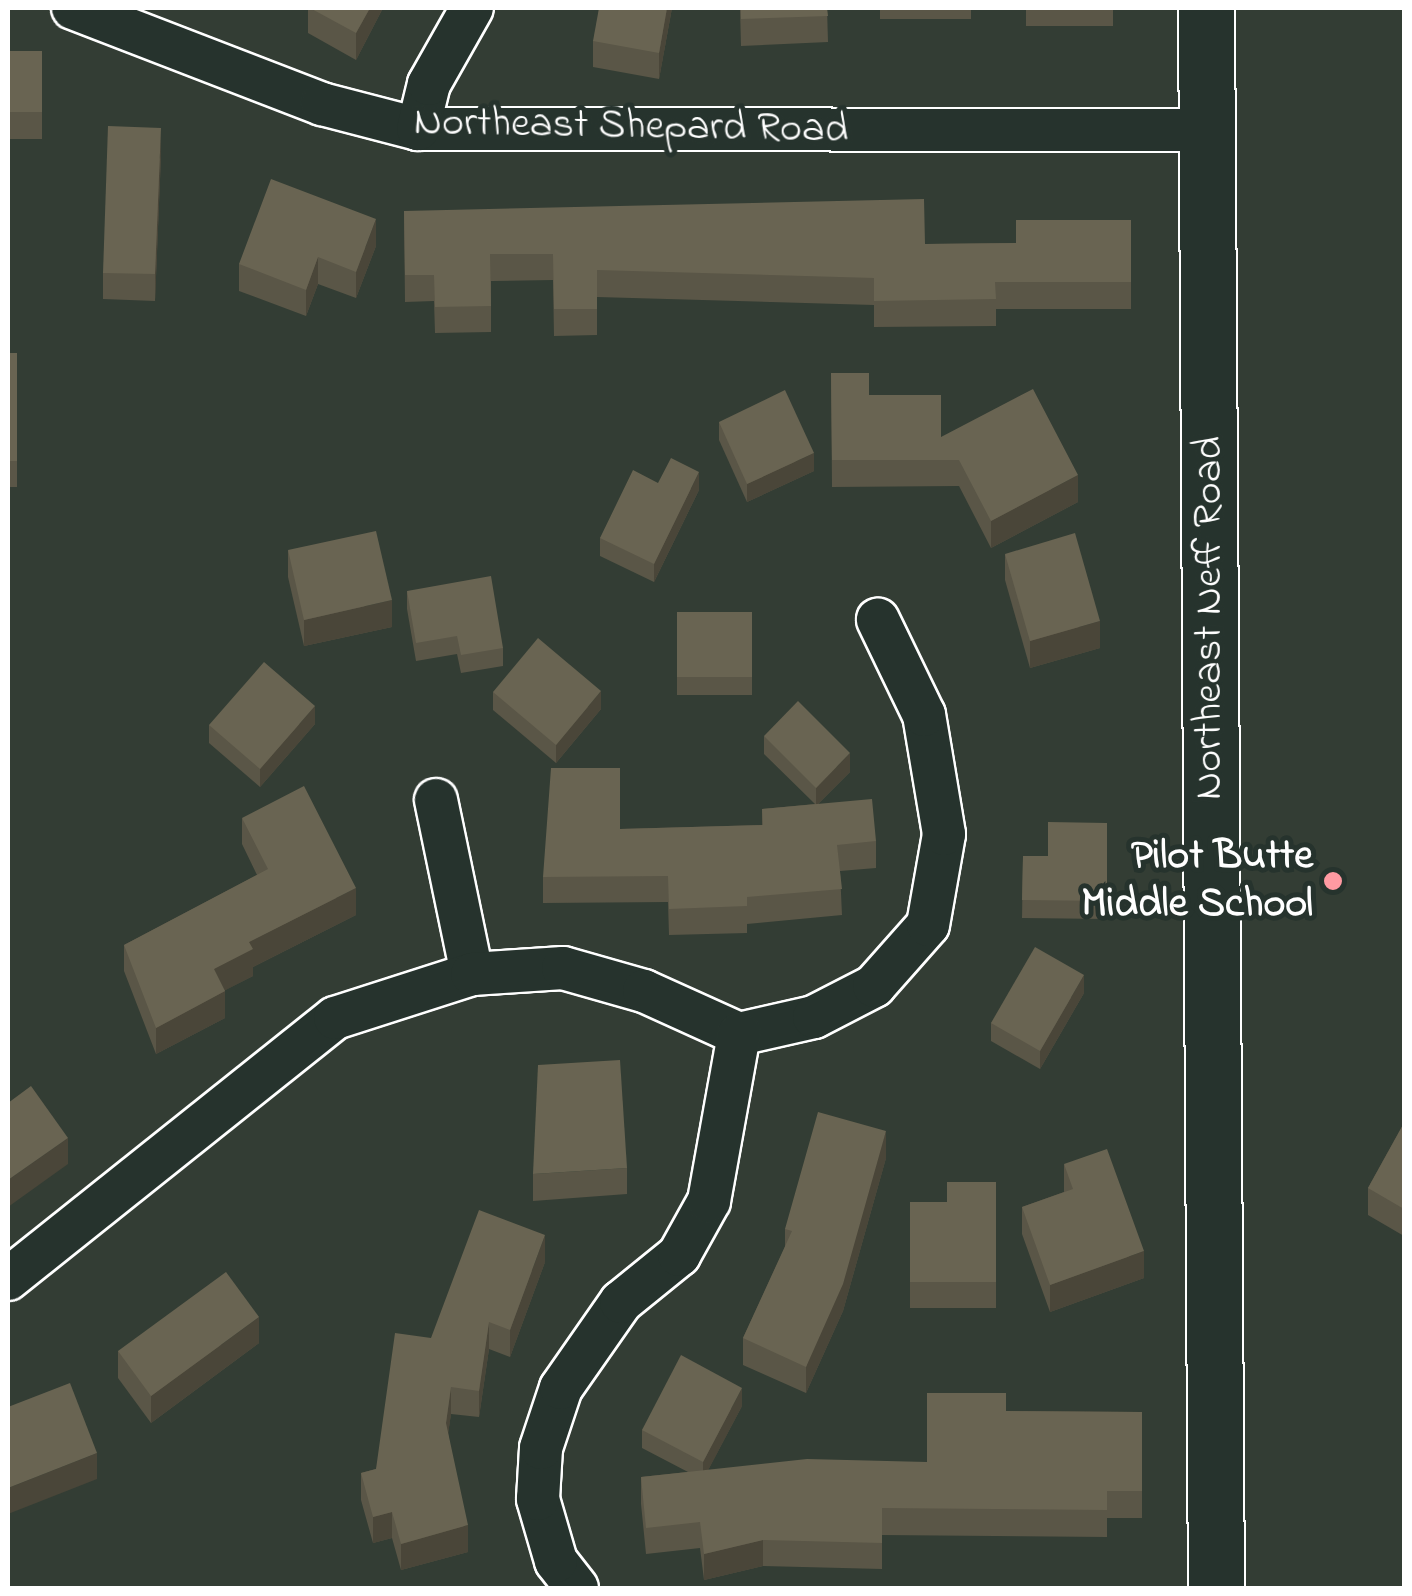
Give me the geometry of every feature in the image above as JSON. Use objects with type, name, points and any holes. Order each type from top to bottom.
[{"type":"main road","name":"Northeast Neff Road","points":[[1206,8],[1216,1588]]},
{"type":"street","name":"Northeast Shepard Road","points":[[73,8],[322,104],[418,129],[1208,130]]},
{"type":"street","points":[[418,129],[429,84],[472,8]]},
{"type":"street","points":[[8,1279],[334,1018],[472,974],[563,968],[644,990],[738,1034],[814,1017],[874,986],[928,924],[944,834],[924,715],[878,620]]},
{"type":"street","points":[[436,800],[472,974]]},
{"type":"street","points":[[577,1588],[556,1561],[538,1499],[542,1448],[562,1388],[622,1302],[679,1255],[710,1202],[738,1034]]},
{"type":"building","points":[[310,8],[370,8],[356,33]]},
{"type":"building","points":[[599,8],[667,8],[659,53],[593,41]]},
{"type":"building","points":[[741,8],[827,8],[828,16],[741,19]]},
{"type":"building","points":[[8,51],[42,51],[42,112],[8,112]]},
{"type":"building","points":[[108,126],[161,128],[155,274],[103,273]]},
{"type":"building","points":[[271,179],[376,219],[356,272],[318,257],[306,290],[239,264]]},
{"type":"building","points":[[924,199],[925,244],[1016,243],[1016,220],[1131,220],[1131,282],[995,282],[996,299],[874,301],[874,278],[597,270],[597,309],[554,309],[553,254],[490,254],[491,306],[435,307],[434,275],[405,275],[404,211]]},
{"type":"building","points":[[8,210],[9,353],[17,353],[17,461],[8,461]]},
{"type":"building","points":[[831,373],[869,373],[869,395],[941,395],[941,437],[1033,389],[1078,475],[991,521],[959,460],[832,460]]},
{"type":"building","points":[[785,390],[814,453],[747,484],[719,422]]},
{"type":"building","points":[[671,458],[699,472],[654,564],[600,538],[633,470],[658,483]]},
{"type":"building","points":[[376,531],[392,600],[304,620],[288,550]]},
{"type":"building","points":[[1075,533],[1100,621],[1030,641],[1005,554]]},
{"type":"building","points":[[491,576],[503,648],[461,655],[457,636],[416,643],[407,591]]},
{"type":"building","points":[[677,612],[752,612],[752,677],[677,677]]},
{"type":"building","points":[[538,638],[601,691],[556,745],[493,692]]},
{"type":"building","points":[[264,662],[315,706],[260,769],[209,725]]},
{"type":"building","points":[[10,701],[10,801],[8,801]]},
{"type":"building","points":[[798,701],[850,753],[816,788],[764,736]]},
{"type":"building","points":[[551,768],[620,768],[620,829],[763,825],[762,809],[872,799],[876,841],[837,845],[842,889],[747,897],[747,906],[669,909],[668,876],[543,877]]},
{"type":"building","points":[[304,786],[356,888],[249,942],[253,949],[214,969],[225,991],[156,1028],[124,945],[268,869],[242,818]]},
{"type":"building","points":[[1048,822],[1107,823],[1107,901],[1022,900],[1023,856],[1048,856]]},
{"type":"building","points":[[1035,947],[1084,975],[1040,1051],[991,1023]]},
{"type":"building","points":[[620,1060],[627,1168],[533,1174],[538,1065]]},
{"type":"building","points":[[31,1086],[68,1138],[8,1180],[8,1103]]},
{"type":"building","points":[[818,1112],[886,1131],[843,1284],[806,1367],[743,1338],[792,1231],[785,1229]]},
{"type":"building","points":[[1404,1123],[1404,1209],[1368,1188]]},
{"type":"building","points":[[1107,1149],[1144,1251],[1050,1285],[1022,1207],[1073,1189],[1064,1164]]},
{"type":"building","points":[[947,1182],[996,1182],[996,1282],[910,1282],[910,1202],[947,1202]]},
{"type":"building","points":[[479,1210],[545,1235],[510,1330],[489,1322],[479,1391],[451,1387],[446,1423],[468,1525],[401,1544],[392,1512],[373,1517],[361,1473],[376,1469],[395,1333],[431,1338]]},
{"type":"building","points":[[226,1272],[259,1317],[151,1396],[118,1351]]},
{"type":"building","points":[[681,1355],[742,1388],[703,1462],[642,1430]]},
{"type":"building","points":[[70,1383],[97,1453],[8,1488],[8,1407]]},
{"type":"building","points":[[927,1393],[1006,1393],[1006,1411],[1142,1412],[1142,1491],[1107,1491],[1107,1510],[882,1508],[882,1543],[763,1540],[704,1554],[700,1522],[646,1528],[641,1477],[807,1459],[927,1462]]},
{"type":"place","name":"Pilot Butte Middle School","points":[[1333,881]]}]
